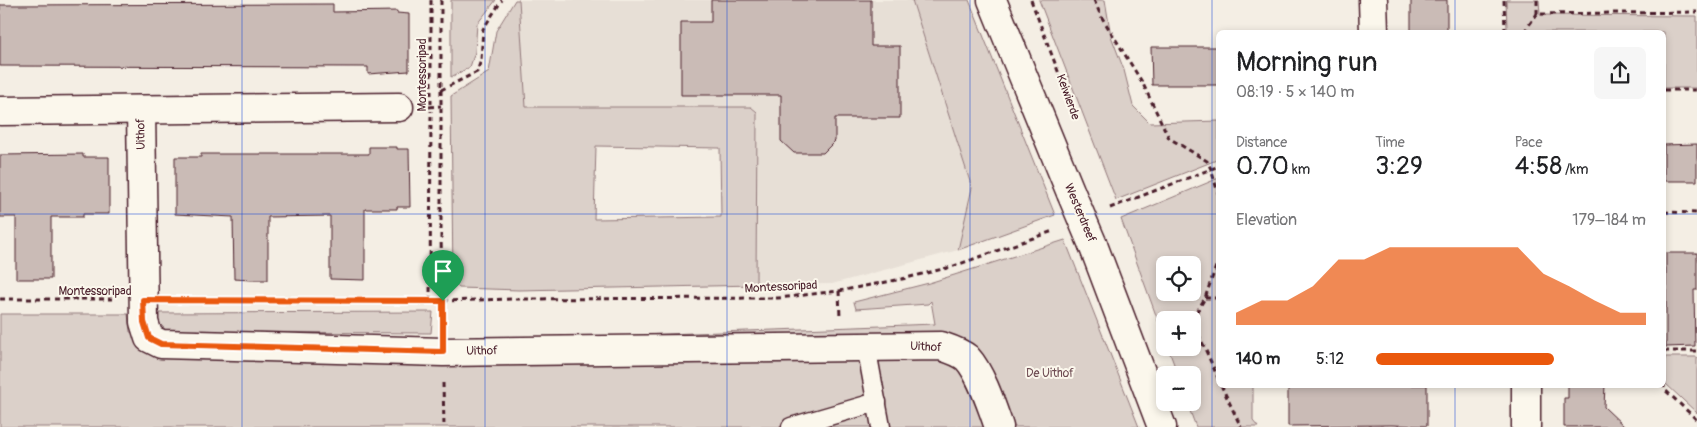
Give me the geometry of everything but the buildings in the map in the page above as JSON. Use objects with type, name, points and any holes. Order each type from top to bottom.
[{"type":"street","name":"Westerdreef","points":[[992,0],[1093,244],[1162,427]]},
{"type":"street","points":[[1373,0],[1374,30]]},
{"type":"street","name":"Uithof","points":[[0,111],[399,107]]},
{"type":"street","name":"Uithof","points":[[141,110],[144,322],[149,338],[161,344],[443,352],[941,346],[967,358],[984,386],[999,427]]},
{"type":"street","points":[[1526,388],[1526,427]]},
{"type":"lane","points":[[866,346],[881,427]]},
{"type":"lane","points":[[790,427],[877,402]]},
{"type":"path","name":"Montessoripad","points":[[430,300],[431,0]]},
{"type":"path","name":"Montessoripad","points":[[441,0],[444,427]]},
{"type":"path","name":"Montessoripad","points":[[441,90],[477,72],[481,60],[484,29],[502,0]]},
{"type":"path","name":"Keiwierde","points":[[1031,0],[1077,121]]},
{"type":"path","points":[[1094,0],[1110,31],[1142,82],[1169,138],[1206,160],[1216,186]]},
{"type":"path","points":[[1504,0],[1505,30]]},
{"type":"path","points":[[1525,30],[1537,14],[1536,0]]},
{"type":"path","points":[[1537,14],[1697,12]]},
{"type":"path","points":[[1666,90],[1697,90]]},
{"type":"path","points":[[1106,209],[1216,167]]},
{"type":"path","points":[[1666,212],[1697,212]]},
{"type":"path","name":"Montessoripad","points":[[0,299],[443,301],[778,298],[839,291],[902,280],[951,267],[1058,229]]},
{"type":"path","points":[[1216,267],[1205,298],[1196,313],[1198,333],[1216,373]]},
{"type":"path","points":[[1205,298],[1216,298]]},
{"type":"path","points":[[1666,351],[1697,351]]},
{"type":"path","points":[[1222,388],[1241,427]]},
{"type":"path","points":[[1664,388],[1697,420]]},
{"type":"shaded area","points":[[519,0],[912,0],[972,188],[958,250],[832,284],[756,285],[757,112],[751,107],[525,107]]},
{"type":"green space","points":[[451,0],[496,0],[477,24],[475,52],[470,67],[451,77]]},
{"type":"green space","points":[[515,0],[519,0],[526,107],[751,107],[757,112],[756,285],[519,290],[459,288],[453,281],[451,96],[489,72],[496,31]],"holes":[[[596,146],[720,148],[721,217],[594,219]]]},
{"type":"green space","points":[[912,0],[969,0],[1055,215],[958,250],[972,188]]},
{"type":"green space","points":[[1039,0],[1105,0],[1111,36],[1124,70],[1133,106],[1150,123],[1216,121],[1216,160],[1116,200]]},
{"type":"green space","points":[[1506,0],[1539,0],[1540,15],[1697,16],[1697,88],[1666,88],[1666,30],[1509,30],[1507,28]]},
{"type":"green space","points":[[1216,179],[1216,388],[1253,388],[1253,421],[1258,427],[1196,427],[1190,411],[1201,411],[1201,366],[1175,366],[1171,356],[1201,356],[1201,311],[1156,311],[1156,315],[1121,219]]},
{"type":"green space","name":"De Uithof","points":[[1065,240],[1139,427],[0,427],[0,314],[128,314],[130,332],[398,344],[935,324],[931,301],[928,304],[856,309],[854,302],[929,283]]},
{"type":"green space","points":[[433,312],[431,333],[166,330],[159,323],[154,313]]},
{"type":"green space","points":[[1666,357],[1697,357],[1697,413],[1666,384]]},
{"type":"route","points":[[143,300],[430,300],[443,301],[443,352],[161,344],[149,338],[144,322],[143,300]]}]
